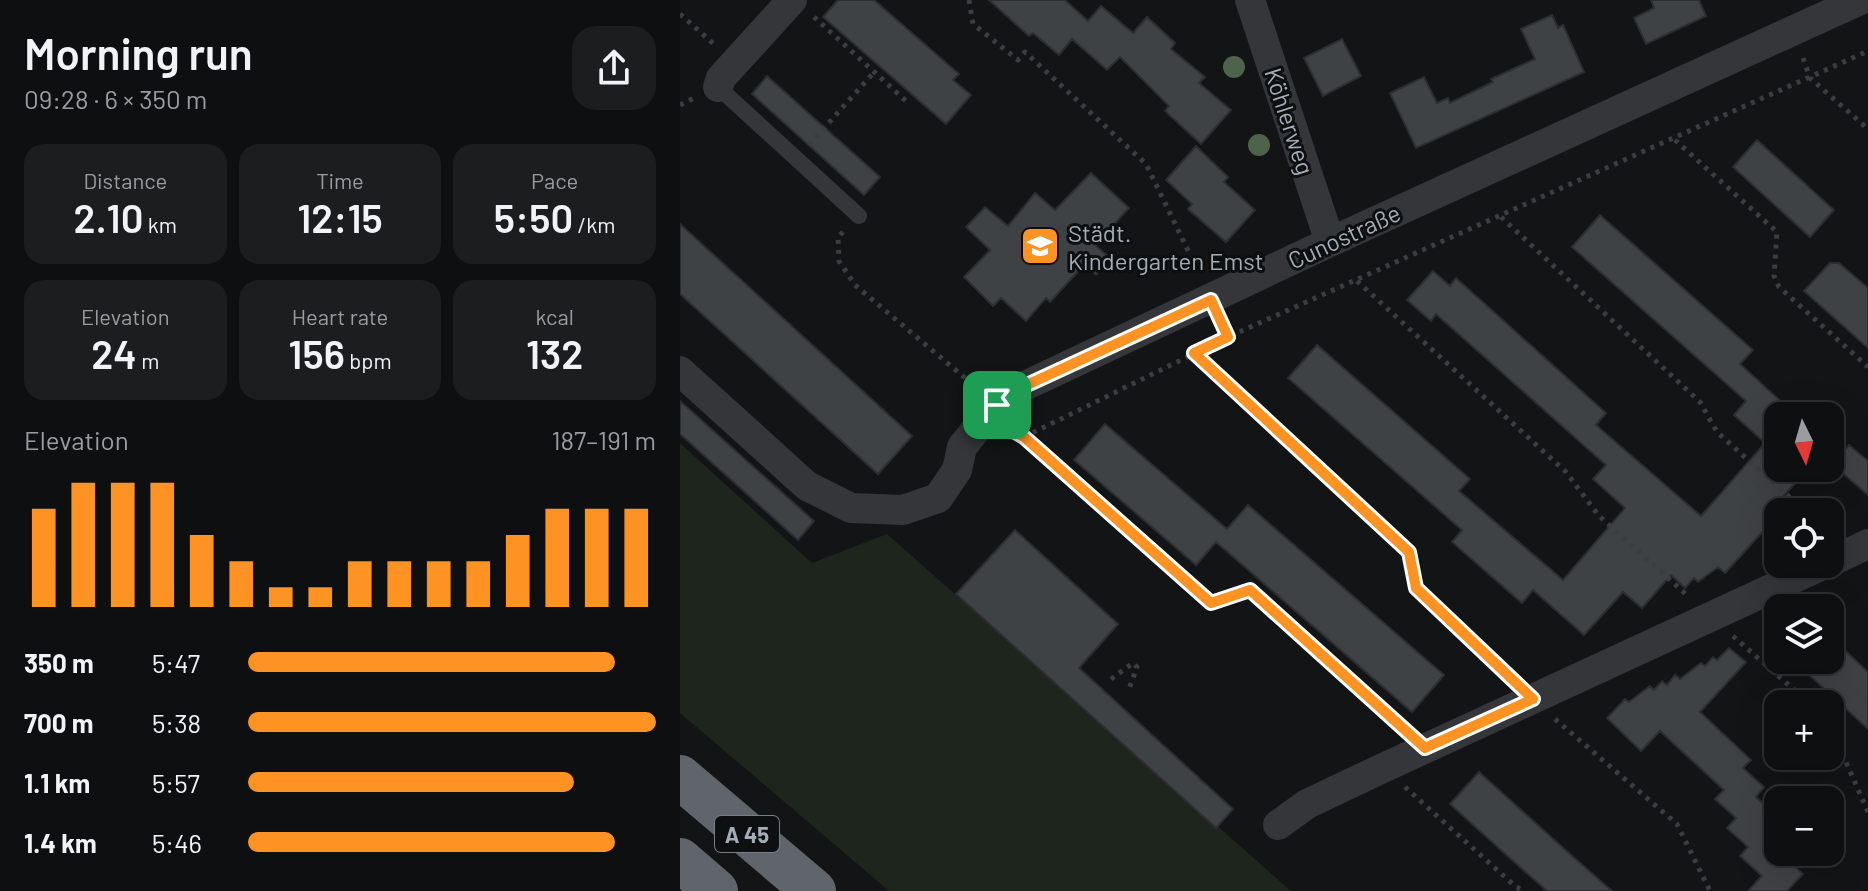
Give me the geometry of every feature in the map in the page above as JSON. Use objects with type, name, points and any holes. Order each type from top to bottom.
[{"type":"highway","name":"A 45","points":[[680,777],[814,891]]},
{"type":"highway","name":"A 45","points":[[680,860],[716,891]]},
{"type":"street","name":"Köhlerweg","points":[[1250,0],[1330,242]]},
{"type":"street","name":"Cunostraße","points":[[680,371],[807,486],[851,508],[903,510],[938,498],[957,470],[962,447],[992,411],[1016,390],[1330,242],[1860,0]]},
{"type":"street","points":[[726,75],[800,5]]},
{"type":"street","points":[[1844,555],[1868,544]]},
{"type":"street","points":[[1278,825],[1307,804],[1795,578]]},
{"type":"lane","points":[[726,75],[797,159],[859,216]]},
{"type":"path","points":[[969,0],[973,24],[1018,60],[1025,52],[1146,164],[1228,337]]},
{"type":"path","points":[[800,5],[907,102]]},
{"type":"path","points":[[680,14],[726,75]]},
{"type":"path","points":[[1793,31],[1810,78],[1868,129]]},
{"type":"path","points":[[1024,437],[1228,337],[1675,140],[1868,51]]},
{"type":"path","points":[[797,159],[875,71]]},
{"type":"path","points":[[1675,140],[1777,232],[1774,276],[1779,287],[1868,367]]},
{"type":"path","points":[[859,216],[838,237],[839,261],[855,285],[992,411],[1211,603],[1250,590],[1425,748]]},
{"type":"path","points":[[1501,217],[1700,402],[1717,432],[1790,498]]},
{"type":"path","points":[[1357,281],[1566,472],[1599,516],[1794,690]]},
{"type":"path","points":[[1194,353],[1409,552],[1416,588],[1533,699],[1677,824],[1710,891]]},
{"type":"path","points":[[1111,679],[1133,663],[1137,667],[1129,689]]},
{"type":"path","points":[[1844,758],[1868,812]]},
{"type":"path","points":[[1383,768],[1516,887],[1525,891]]},
{"type":"shaded area","points":[[680,443],[812,563],[887,534],[1291,891],[889,891],[680,713]]},
{"type":"building","points":[[838,0],[874,0],[959,74],[953,80],[971,95],[946,124],[823,17]]},
{"type":"building","points":[[989,0],[1065,0],[1088,21],[1101,6],[1133,33],[1147,17],[1175,43],[1171,49],[1205,77],[1199,83],[1231,110],[1201,144],[1165,111],[1169,106],[1120,57],[1107,70],[1072,39],[1059,55],[1033,33],[1029,36]]},
{"type":"building","points":[[1651,0],[1699,0],[1706,16],[1646,44],[1634,18],[1654,8]]},
{"type":"building","points":[[1552,15],[1558,28],[1563,25],[1584,72],[1416,148],[1390,93],[1424,77],[1437,103],[1448,98],[1450,103],[1493,82],[1491,79],[1535,59],[1521,29]]},
{"type":"building","points":[[1342,39],[1361,76],[1323,96],[1304,58]]},
{"type":"building","points":[[767,76],[880,177],[864,195],[752,94]]},
{"type":"building","points":[[1757,140],[1834,210],[1810,237],[1733,167]]},
{"type":"building","points":[[1196,146],[1228,177],[1224,182],[1255,210],[1226,242],[1188,209],[1192,204],[1166,180]]},
{"type":"building","name":"Städt. Kindergarten Emst","points":[[1091,173],[1129,208],[1095,245],[1111,259],[1096,275],[1084,265],[1050,302],[1046,298],[1026,321],[1001,298],[993,306],[964,277],[990,250],[966,227],[985,207],[1008,226],[1035,193],[1055,210]]},
{"type":"building","points":[[1600,215],[1753,350],[1740,364],[1782,402],[1764,402],[1764,442],[1734,415],[1746,401],[1572,247]]},
{"type":"building","points":[[680,224],[912,436],[878,474],[680,294]]},
{"type":"building","points":[[1830,263],[1839,263],[1868,288],[1868,348],[1804,291]]},
{"type":"building","points":[[1433,271],[1450,286],[1456,278],[1606,413],[1596,425],[1701,516],[1764,444],[1764,482],[1796,482],[1782,498],[1764,498],[1764,530],[1725,573],[1718,567],[1698,582],[1694,578],[1685,588],[1671,575],[1642,608],[1623,592],[1584,635],[1533,590],[1522,603],[1452,542],[1462,530],[1288,378],[1317,345],[1470,479],[1459,491],[1563,580],[1625,508],[1593,479],[1606,465],[1436,314],[1431,321],[1407,300]]},
{"type":"building","points":[[680,401],[814,521],[798,540],[680,434]]},
{"type":"building","points":[[1105,424],[1227,529],[1248,505],[1444,675],[1412,712],[1216,542],[1196,565],[1074,460]]},
{"type":"building","points":[[1849,445],[1868,461],[1868,495],[1844,474],[1844,451]]},
{"type":"building","points":[[1015,530],[1118,624],[1079,668],[1233,809],[1216,828],[956,594]]},
{"type":"building","points":[[1729,648],[1746,662],[1700,712],[1751,760],[1743,768],[1764,787],[1756,797],[1764,805],[1764,866],[1794,866],[1803,874],[1787,891],[1748,891],[1762,876],[1740,856],[1748,847],[1727,828],[1736,818],[1715,799],[1724,790],[1660,731],[1641,751],[1607,718],[1625,699],[1629,702],[1650,686],[1654,690],[1662,681],[1667,685],[1675,675],[1680,679],[1701,663],[1705,666],[1713,657],[1717,660]]},
{"type":"building","points":[[1844,650],[1868,672],[1868,729],[1844,707],[1844,690],[1826,690],[1808,674],[1844,674]]},
{"type":"building","points":[[1479,772],[1612,891],[1547,891],[1512,860],[1450,804]]},
{"type":"place","name":"Städt. Kindergarten Emst","points":[[1040,246]]},
{"type":"route","points":[[1211,300],[1228,337],[1194,353],[1409,552],[1416,588],[1533,699],[1425,748],[1250,590],[1211,603],[1024,437],[987,416],[997,405],[1016,390],[1211,300]]}]
